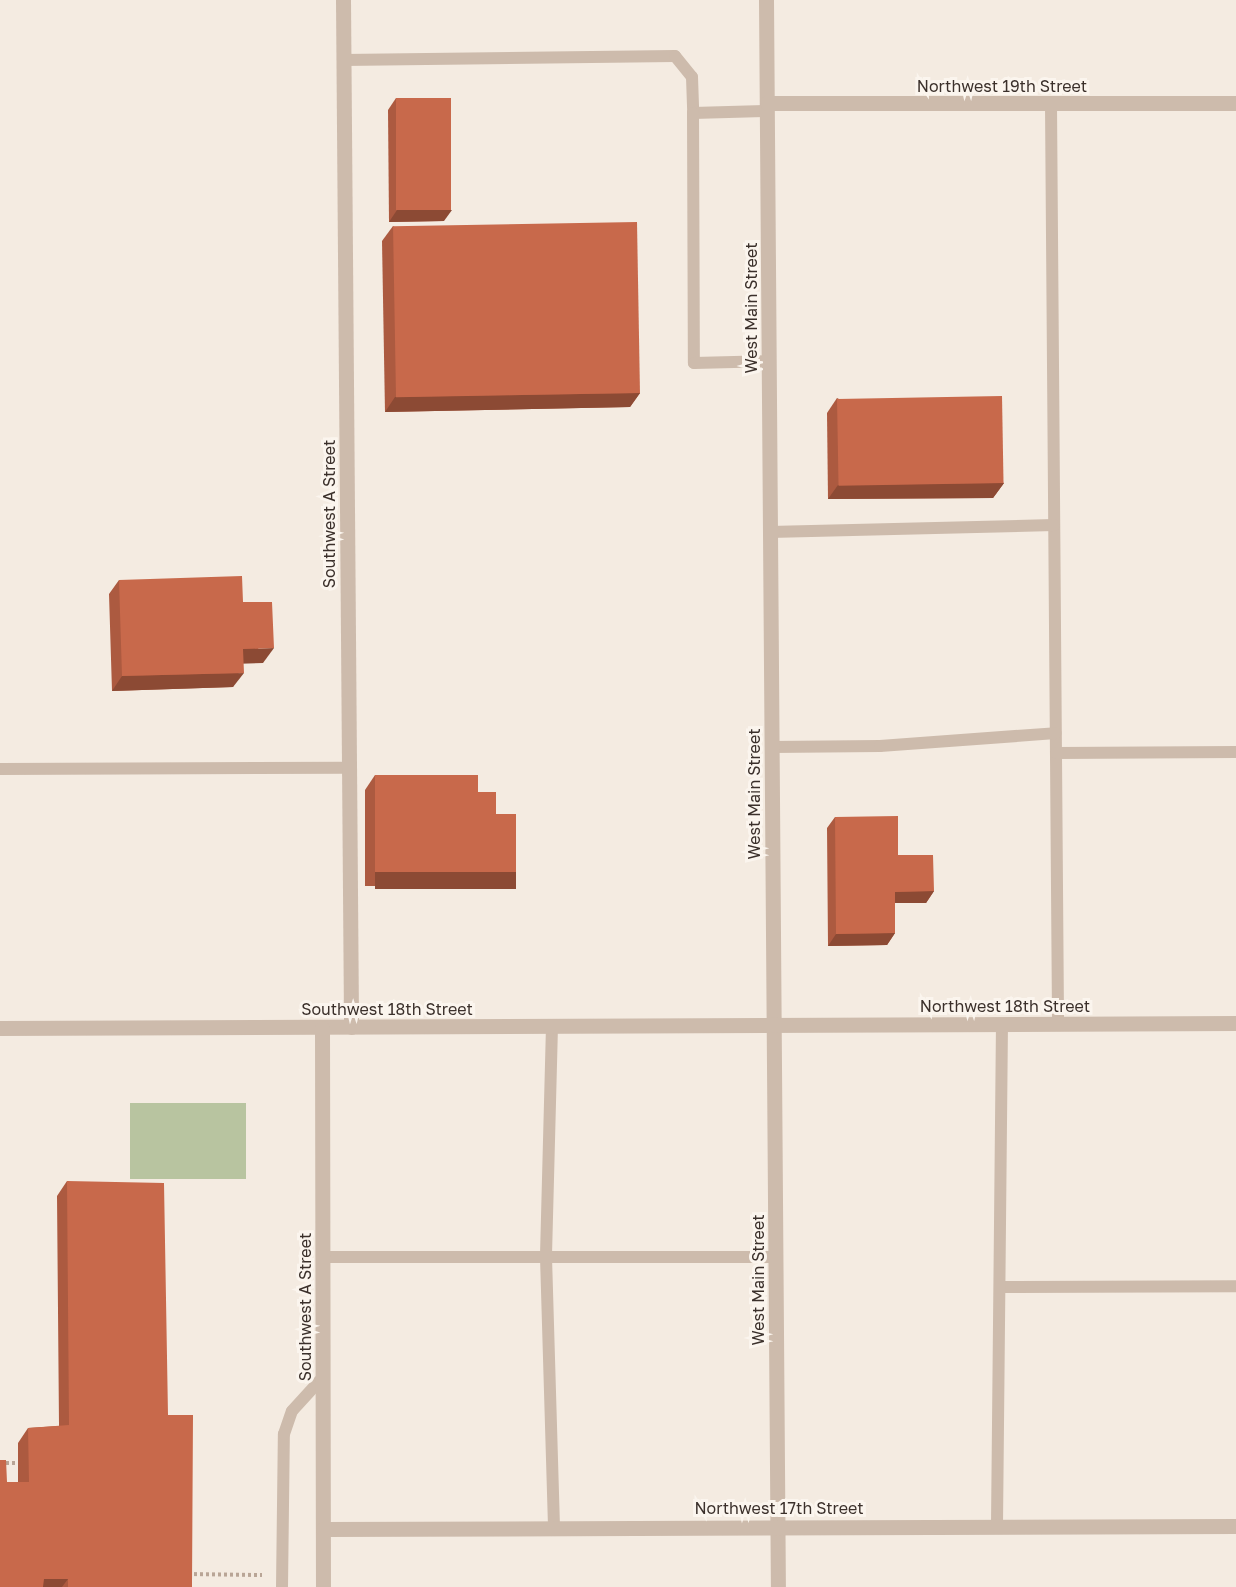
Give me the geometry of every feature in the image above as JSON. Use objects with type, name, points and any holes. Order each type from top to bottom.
[{"type":"street","name":"Southwest A Street","points":[[343,0],[351,1027]]},
{"type":"street","name":"West Main Street","points":[[766,0],[778,1587]]},
{"type":"street","name":"Northwest 19th Street","points":[[767,107],[1236,103]]},
{"type":"street","name":"Northwest 18th Street","points":[[774,1025],[1236,1023]]},
{"type":"street","name":"Southwest 18th Street","points":[[0,1028],[774,1025]]},
{"type":"street","name":"Southwest A Street","points":[[322,1028],[323,1587]]},
{"type":"street","name":"Northwest 17th Street","points":[[323,1529],[554,1526],[1236,1526]]},
{"type":"lane","points":[[343,60],[675,56],[692,77],[694,363],[769,361]]},
{"type":"lane","points":[[1050,105],[1058,1024]]},
{"type":"lane","points":[[693,113],[767,107]]},
{"type":"lane","points":[[770,532],[1054,525]]},
{"type":"lane","points":[[772,747],[880,746],[1056,733]]},
{"type":"lane","points":[[1056,753],[1236,752]]},
{"type":"lane","points":[[0,769],[349,768]]},
{"type":"lane","points":[[997,1526],[1002,1024]]},
{"type":"lane","points":[[552,1026],[546,1257],[554,1526]]},
{"type":"lane","points":[[323,1257],[776,1257]]},
{"type":"lane","points":[[1000,1287],[1236,1286]]},
{"type":"lane","points":[[282,1581],[284,1434],[292,1411],[323,1377]]},
{"type":"path","points":[[0,1463],[18,1463]]},
{"type":"path","points":[[182,1574],[282,1581]]},
{"type":"green space","points":[[130,1103],[246,1103],[246,1179],[130,1179]]},
{"type":"building","points":[[396,98],[451,98],[451,210],[396,210]]},
{"type":"building","points":[[637,222],[640,393],[396,397],[393,226]]},
{"type":"building","points":[[1002,396],[1004,483],[839,486],[837,399]]},
{"type":"building","points":[[242,576],[243,602],[272,602],[274,648],[243,649],[244,673],[122,676],[119,580]]},
{"type":"building","points":[[375,775],[478,775],[478,792],[496,792],[496,814],[516,814],[516,872],[375,872]]},
{"type":"building","points":[[898,816],[898,855],[933,855],[934,891],[895,892],[895,933],[836,934],[835,817]]},
{"type":"building","points":[[67,1181],[164,1183],[168,1415],[193,1415],[192,1587],[68,1587],[68,1579],[44,1579],[43,1587],[0,1587],[0,1460],[6,1460],[7,1482],[29,1482],[28,1428],[69,1425]]}]
